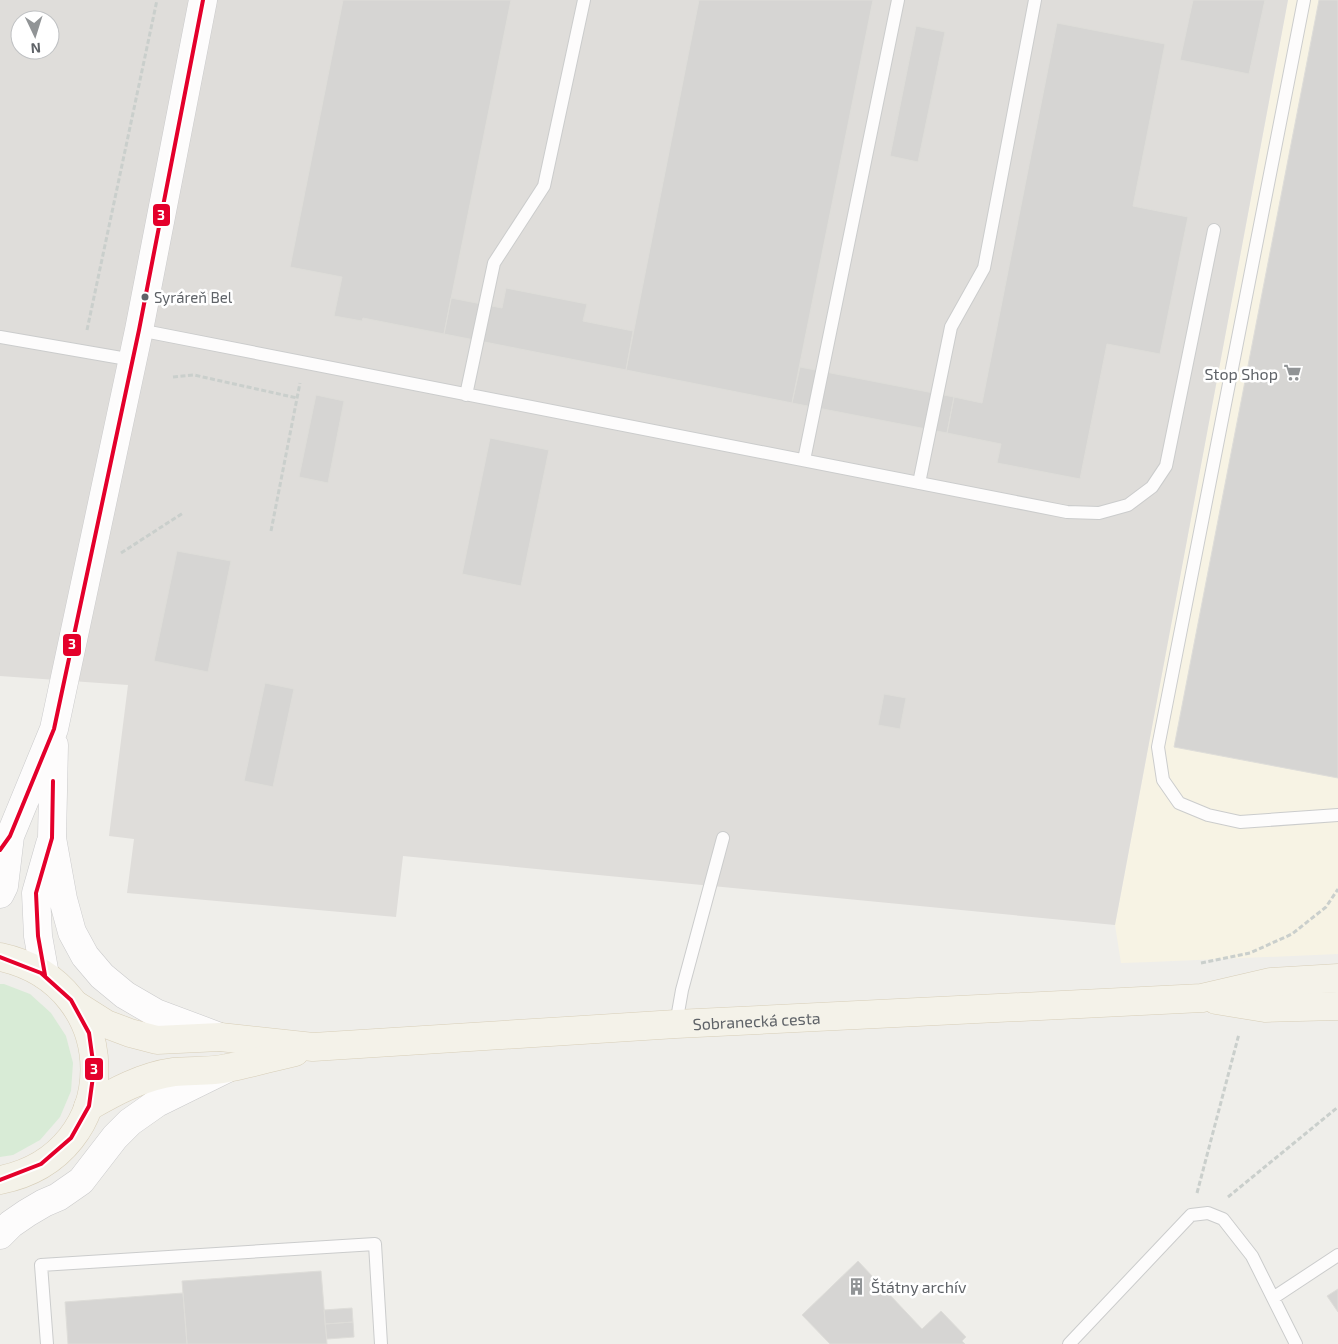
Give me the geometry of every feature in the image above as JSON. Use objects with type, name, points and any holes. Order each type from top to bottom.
[{"type":"main road","points":[[0,957],[27,965],[45,975],[60,987],[76,1005],[90,1037],[94,1054],[95,1072],[93,1090],[88,1107],[81,1123],[71,1138],[46,1162],[4,1183]]},
{"type":"main road","name":"Sobranecká cesta","points":[[313,1047],[676,1024],[1202,998],[1271,982],[1338,978]]},
{"type":"main road","name":"Sobranecká cesta","points":[[1202,998],[1264,1008],[1338,1006]]},
{"type":"main road","points":[[76,1005],[106,1024],[157,1040],[220,1037],[313,1047]]},
{"type":"main road","points":[[88,1107],[107,1096],[157,1076],[173,1072],[226,1068],[313,1047]]},
{"type":"street","points":[[203,0],[133,360],[54,729],[52,838],[63,899],[72,932],[86,956],[102,976],[125,995],[156,1013],[220,1037]]},
{"type":"street","points":[[0,894],[4,886],[5,843],[54,729]]},
{"type":"street","points":[[45,975],[38,936],[36,893],[52,838]]},
{"type":"street","points":[[0,1235],[27,1213],[64,1193],[82,1180],[115,1137],[130,1122],[156,1103],[226,1068]]},
{"type":"lane","points":[[466,395],[494,262],[544,186],[584,0]]},
{"type":"lane","points":[[804,460],[898,0]]},
{"type":"lane","points":[[919,483],[951,327],[984,268],[1035,0]]},
{"type":"lane","points":[[1304,0],[1158,747],[1163,780],[1180,803],[1208,815],[1240,822],[1338,816]]},
{"type":"lane","points":[[139,330],[1067,512],[1099,513],[1128,505],[1152,488],[1166,466],[1214,230]]},
{"type":"lane","points":[[0,337],[133,360]]},
{"type":"lane","points":[[676,1024],[682,990],[723,838]]},
{"type":"lane","points":[[1069,1344],[1191,1215],[1208,1213],[1223,1219],[1252,1256],[1296,1344]]},
{"type":"lane","points":[[47,1344],[41,1265],[375,1244],[381,1344]]},
{"type":"lane","points":[[1273,1298],[1338,1255]]},
{"type":"path","points":[[83,352],[157,0]]},
{"type":"path","points":[[271,531],[304,363]]},
{"type":"path","points":[[173,377],[194,375],[297,398]]},
{"type":"path","points":[[121,553],[183,513]]},
{"type":"path","points":[[1201,963],[1250,954],[1292,934],[1326,907],[1338,889]]},
{"type":"path","points":[[1191,1215],[1239,1034]]},
{"type":"path","points":[[1208,1213],[1338,1107]]},
{"type":"shaded area","points":[[0,0],[1288,0],[1115,925],[403,856],[396,917],[127,893],[134,839],[109,836],[128,685],[0,676]]},
{"type":"shaded area","points":[[1288,0],[1338,0],[1338,954],[1121,963],[1115,925]]},
{"type":"green space","points":[[0,984],[30,994],[51,1013],[66,1036],[73,1063],[71,1091],[60,1117],[40,1140],[13,1155],[0,1157]]},
{"type":"building","points":[[343,0],[511,0],[444,334],[363,318],[362,321],[334,316],[342,277],[290,267]]},
{"type":"building","points":[[699,0],[873,0],[792,403],[626,370]]},
{"type":"building","points":[[1193,0],[1265,0],[1249,74],[1180,60]]},
{"type":"building","name":"Stop Shop","points":[[1319,0],[1338,0],[1338,778],[1174,747]]},
{"type":"building","points":[[1057,23],[1165,44],[1133,206],[1188,217],[1160,354],[1107,344],[1080,479],[997,463],[1001,444],[947,433],[954,397],[982,403]]},
{"type":"building","points":[[916,26],[945,32],[918,162],[890,156]]},
{"type":"building","points":[[506,288],[587,304],[583,321],[633,331],[626,370],[444,334],[451,298],[502,308]]},
{"type":"building","points":[[800,367],[954,397],[947,433],[792,403]]},
{"type":"building","points":[[316,395],[344,401],[328,483],[299,477]]},
{"type":"building","points":[[490,438],[549,450],[521,586],[462,574]]},
{"type":"building","points":[[177,551],[231,561],[208,672],[154,661]]},
{"type":"building","points":[[265,683],[294,689],[273,787],[244,781]]},
{"type":"building","points":[[884,694],[906,698],[900,729],[878,725]]},
{"type":"building","name":"Štátny archív","points":[[858,1261],[922,1329],[941,1311],[966,1337],[962,1341],[965,1344],[830,1344],[802,1315]]},
{"type":"building","points":[[321,1271],[327,1344],[187,1344],[182,1281]]},
{"type":"building","points":[[1338,1289],[1338,1312],[1327,1296]]},
{"type":"building","points":[[183,1293],[187,1344],[68,1344],[65,1302]]},
{"type":"building","points":[[352,1308],[353,1322],[325,1324],[324,1310]]},
{"type":"building","points":[[353,1322],[354,1337],[327,1339],[325,1324]]},
{"type":"transit line","name":"3","points":[[0,850],[10,836],[54,729],[139,330],[203,0]]},
{"type":"transit line","name":"3","points":[[45,975],[38,936],[36,893],[52,838],[53,781]]},
{"type":"transit line","name":"3","points":[[0,957],[41,973],[71,1000],[89,1033],[94,1069],[89,1106],[71,1138],[41,1164],[0,1180]]},
{"type":"place","name":"Syráreň Bel","points":[[145,297]]},
{"type":"place","name":"Stop Shop","points":[[1292,373]]},
{"type":"place","name":"Štátny archív","points":[[857,1286]]}]
